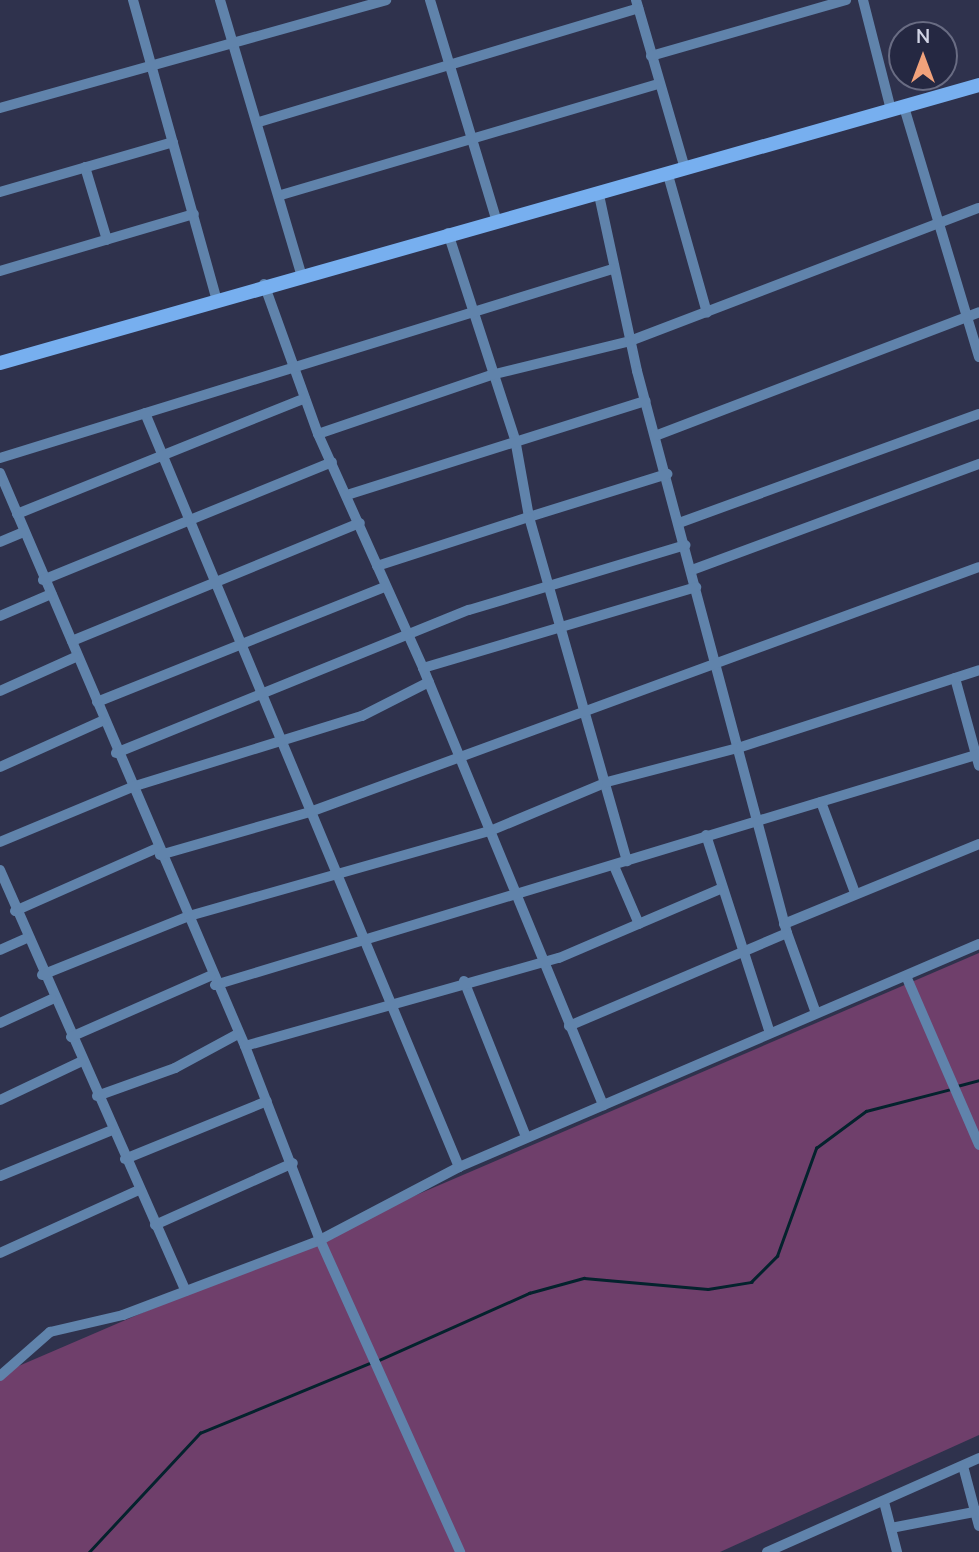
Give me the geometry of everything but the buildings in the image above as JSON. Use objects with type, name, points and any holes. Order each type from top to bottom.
[{"type":"street","points":[[133,0],[216,298]]},
{"type":"street","points":[[220,0],[281,195],[301,274]]},
{"type":"street","points":[[0,108],[386,0]]},
{"type":"street","points":[[430,0],[449,68],[475,138],[496,218]]},
{"type":"street","points":[[651,56],[846,0]]},
{"type":"street","points":[[863,0],[939,224],[979,357]]},
{"type":"street","points":[[259,122],[449,68],[637,4],[658,85],[685,169]]},
{"type":"street","points":[[281,195],[658,85]]},
{"type":"street","points":[[0,363],[496,218],[599,195],[979,85]]},
{"type":"street","points":[[0,192],[173,142]]},
{"type":"street","points":[[85,167],[107,240]]},
{"type":"street","points":[[668,174],[707,313]]},
{"type":"street","points":[[599,195],[630,341],[741,747],[785,928],[816,1013]]},
{"type":"street","points":[[318,434],[491,375],[630,341],[979,208]]},
{"type":"street","points":[[0,271],[194,214]]},
{"type":"street","points":[[448,233],[491,375],[516,439],[530,517],[588,709],[627,861]]},
{"type":"street","points":[[0,457],[472,308],[613,269]]},
{"type":"street","points":[[264,284],[318,434],[429,682],[603,1105]]},
{"type":"street","points":[[655,436],[979,312]]},
{"type":"street","points":[[17,514],[305,398]]},
{"type":"street","points":[[347,495],[516,439],[646,401]]},
{"type":"street","points":[[145,413],[243,645],[279,742],[394,1002],[459,1167]]},
{"type":"street","points":[[680,523],[979,414]]},
{"type":"street","points":[[43,580],[190,517],[332,462]]},
{"type":"street","points":[[692,570],[979,464]]},
{"type":"street","points":[[0,472],[43,580],[72,641],[213,980],[245,1046],[293,1163],[320,1240],[379,1364],[460,1552]]},
{"type":"street","points":[[377,566],[667,474]]},
{"type":"street","points":[[72,641],[360,523]]},
{"type":"street","points":[[0,542],[24,532]]},
{"type":"street","points":[[116,752],[405,633],[550,585],[685,545]]},
{"type":"street","points":[[15,911],[158,851],[310,812],[588,709],[718,666],[979,566]]},
{"type":"street","points":[[97,702],[386,587]]},
{"type":"street","points":[[423,668],[696,587]]},
{"type":"street","points":[[0,616],[51,594]]},
{"type":"street","points":[[0,691],[78,656]]},
{"type":"street","points":[[42,975],[188,916],[490,831],[607,782],[741,747],[979,670]]},
{"type":"street","points":[[71,1037],[213,980],[614,866],[706,835],[978,759],[955,678]]},
{"type":"street","points":[[0,842],[132,787],[362,716],[429,682]]},
{"type":"street","points":[[0,767],[104,720]]},
{"type":"street","points":[[821,802],[855,893]]},
{"type":"street","points":[[706,835],[720,889],[770,1033]]},
{"type":"street","points":[[569,1026],[741,953],[855,893],[979,844]]},
{"type":"street","points":[[614,866],[639,923]]},
{"type":"street","points":[[1,872],[52,999],[186,1291]]},
{"type":"street","points":[[245,1046],[541,959],[559,958],[720,889]]},
{"type":"street","points":[[0,950],[27,938]]},
{"type":"street","points":[[0,1376],[50,1332],[123,1315],[320,1240],[459,1167],[979,944]]},
{"type":"street","points":[[906,976],[979,1145]]},
{"type":"street","points":[[464,981],[526,1137]]},
{"type":"street","points":[[0,1023],[52,999]]},
{"type":"street","points":[[97,1096],[175,1068],[238,1034]]},
{"type":"street","points":[[0,1100],[82,1061]]},
{"type":"street","points":[[125,1159],[267,1101]]},
{"type":"street","points":[[0,1176],[112,1130]]},
{"type":"street","points":[[155,1225],[293,1163]]},
{"type":"street","points":[[0,1253],[139,1190]]},
{"type":"street","points":[[767,1552],[779,1550],[979,1458]]},
{"type":"street","points":[[962,1466],[979,1526]]},
{"type":"street","points":[[884,1502],[897,1552]]},
{"type":"street","points":[[891,1528],[977,1512]]},
{"type":"shaded area","points":[[979,953],[979,1435],[720,1552],[0,1552],[0,1374]]},
{"type":"waterway","points":[[957,1086],[979,1080]]},
{"type":"waterway","points":[[377,1361],[529,1293],[584,1278],[708,1289],[751,1282],[777,1256],[816,1148],[866,1111],[951,1089]]},
{"type":"waterway","points":[[89,1552],[200,1433],[370,1363]]}]
